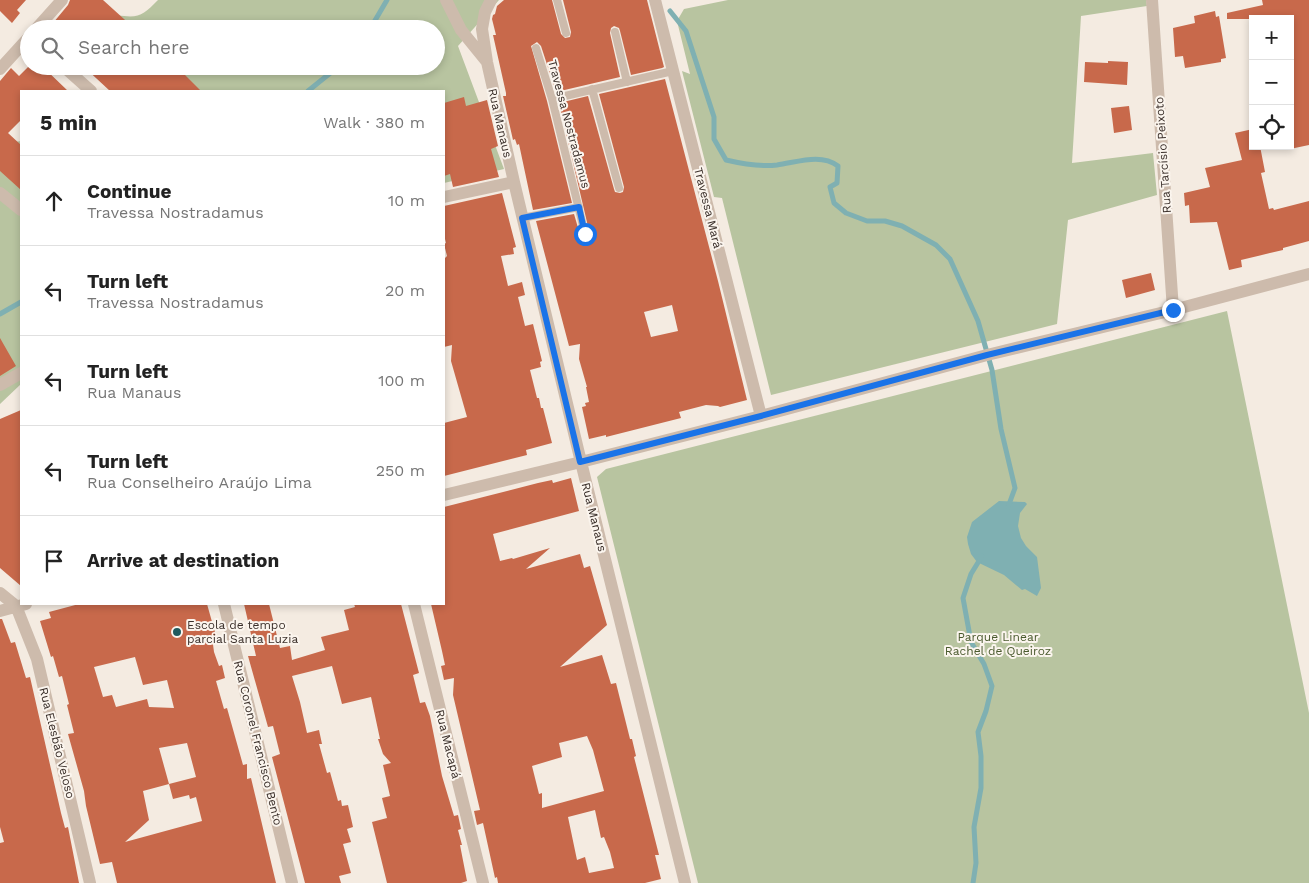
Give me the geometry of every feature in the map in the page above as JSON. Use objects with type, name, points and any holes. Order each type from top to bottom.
[{"type":"street","points":[[44,20],[62,0]]},
{"type":"street","points":[[446,0],[461,30],[487,62]]},
{"type":"street","name":"Rua Manaus","points":[[491,0],[485,12],[482,29],[487,62],[580,462],[685,883]]},
{"type":"street","name":"Travessa Mará","points":[[655,0],[761,416]]},
{"type":"street","name":"Rua Tarcísio Peixoto","points":[[1152,0],[1173,310]]},
{"type":"street","points":[[0,69],[20,47]]},
{"type":"street","points":[[73,75],[90,90]]},
{"type":"street","points":[[445,197],[514,182]]},
{"type":"street","points":[[0,192],[20,209]]},
{"type":"street","points":[[445,495],[761,416],[987,355],[1173,310],[1309,274]]},
{"type":"street","points":[[0,385],[20,374]]},
{"type":"street","points":[[0,593],[20,604]]},
{"type":"street","points":[[0,611],[21,605]]},
{"type":"street","name":"Rua Elesbão Veloso","points":[[21,605],[36,658],[90,883]]},
{"type":"street","name":"Rua Coronel Francisco Bento","points":[[224,605],[292,883]]},
{"type":"street","name":"Rua Macapá","points":[[414,605],[483,883]]},
{"type":"lane","points":[[557,0],[566,33]]},
{"type":"lane","points":[[616,32],[626,82]]},
{"type":"lane","name":"Travessa Nostradamus","points":[[536,48],[552,99],[585,234]]},
{"type":"lane","points":[[552,99],[673,71]]},
{"type":"lane","points":[[592,90],[619,188]]},
{"type":"lane","name":"Travessa Nostradamus","points":[[522,218],[579,207]]},
{"type":"green space","points":[[158,0],[499,0],[458,46],[504,169],[445,183],[445,90],[116,90],[121,88],[119,75],[445,75],[445,20],[112,20],[117,15],[140,15]]},
{"type":"green space","points":[[728,0],[1146,0],[1147,6],[1081,16],[1072,163],[1153,153],[1157,195],[1068,220],[1057,324],[771,395],[722,198],[714,197],[682,71],[690,74],[677,21],[684,9]]},
{"type":"green space","points":[[20,141],[20,385],[0,404],[0,163],[15,142]]},
{"type":"green space","name":"Parque Linear Rachel de Queiroz","points":[[1227,311],[1309,713],[1309,883],[698,883],[597,477],[606,469]]},
{"type":"water","points":[[999,501],[1025,502],[1027,504],[1020,513],[1018,526],[1021,538],[1037,557],[1041,588],[1037,596],[1025,589],[1022,590],[1004,575],[977,562],[971,554],[967,537],[972,522]]},
{"type":"building","points":[[0,0],[26,0],[17,10],[20,13],[12,23],[0,11]]},
{"type":"building","points":[[70,0],[103,0],[125,20],[56,20]]},
{"type":"building","points":[[504,0],[552,0],[561,34],[565,38],[570,37],[571,32],[563,0],[647,0],[664,67],[662,68],[631,75],[619,28],[614,26],[611,28],[610,33],[620,77],[556,92],[541,46],[537,42],[531,46],[547,101],[572,203],[533,210],[519,144],[517,145],[515,139],[513,140],[503,96],[506,96],[506,93],[493,35],[496,35],[492,19],[493,15],[497,6]]},
{"type":"building","points":[[1262,0],[1309,0],[1309,145],[1294,148],[1294,15],[1249,15],[1249,19],[1227,19],[1227,13],[1263,5]]},
{"type":"building","points":[[1215,11],[1216,17],[1219,16],[1226,58],[1221,59],[1221,62],[1185,68],[1183,56],[1175,57],[1173,28],[1195,23],[1194,16]]},
{"type":"building","points":[[1108,61],[1128,62],[1127,85],[1084,82],[1085,62],[1108,63]]},
{"type":"building","points":[[11,68],[19,76],[51,75],[67,90],[20,90],[20,121],[8,133],[20,144],[20,189],[0,171],[0,81]]},
{"type":"building","points":[[93,75],[185,75],[200,90],[109,90]]},
{"type":"building","points":[[665,79],[747,400],[720,407],[706,405],[679,412],[681,418],[606,437],[606,435],[589,439],[582,407],[586,406],[585,403],[589,402],[579,359],[580,344],[569,346],[536,221],[574,214],[581,238],[587,239],[590,235],[559,103],[588,96],[615,192],[623,192],[624,187],[599,94]],"holes":[[[672,305],[678,331],[651,337],[644,312]]]},
{"type":"building","points":[[464,97],[466,106],[487,100],[498,146],[491,149],[499,177],[453,187],[450,174],[445,176],[445,103]]},
{"type":"building","points":[[1129,106],[1132,130],[1114,133],[1111,108]]},
{"type":"building","points":[[1249,130],[1249,150],[1261,150],[1265,172],[1261,173],[1269,209],[1273,208],[1274,210],[1309,201],[1309,241],[1283,248],[1283,250],[1241,260],[1242,267],[1229,270],[1217,222],[1190,223],[1189,205],[1185,206],[1184,193],[1210,187],[1205,168],[1242,160],[1235,133]]},
{"type":"building","points":[[502,193],[516,247],[513,248],[514,254],[501,256],[508,286],[522,282],[525,295],[518,297],[525,326],[533,324],[542,361],[540,362],[541,367],[530,370],[552,443],[526,450],[527,455],[445,476],[445,423],[467,417],[451,361],[452,345],[445,347],[445,258],[447,256],[445,248],[445,206]]},
{"type":"building","points":[[1151,273],[1155,290],[1126,298],[1122,280]]},
{"type":"building","points":[[0,338],[16,366],[0,376]]},
{"type":"building","points":[[20,410],[20,585],[0,568],[0,419]]},
{"type":"building","points":[[571,478],[579,511],[493,534],[500,561],[550,548],[526,569],[580,554],[584,568],[590,566],[607,625],[560,667],[602,655],[611,684],[616,683],[630,739],[632,739],[636,756],[634,757],[659,855],[655,855],[661,879],[645,883],[498,883],[497,877],[495,878],[483,823],[477,825],[474,811],[480,810],[453,695],[454,678],[444,680],[441,666],[445,665],[431,605],[445,605],[445,507],[552,480],[553,483]],"holes":[[[587,736],[593,750],[604,791],[542,808],[542,793],[539,794],[532,766],[562,757],[559,743]],[[595,810],[601,838],[604,837],[614,868],[589,873],[585,857],[577,860],[568,817]]]},
{"type":"building","points":[[75,605],[207,605],[216,636],[212,637],[214,652],[219,666],[222,665],[225,678],[216,681],[224,709],[227,708],[243,765],[247,764],[247,779],[251,778],[276,883],[117,883],[112,862],[100,864],[84,791],[68,734],[74,733],[67,705],[69,704],[62,676],[59,677],[53,656],[51,657],[40,621],[51,618],[49,612]],"holes":[[[135,657],[143,685],[167,680],[174,708],[149,707],[147,699],[116,707],[112,695],[103,697],[94,667]],[[187,743],[196,777],[169,784],[159,748]],[[169,784],[173,799],[189,795],[190,799],[196,797],[202,821],[125,842],[149,820],[143,791]]]},
{"type":"building","points":[[244,605],[269,605],[280,648],[290,646],[292,660],[325,650],[321,637],[349,630],[344,610],[355,607],[354,605],[401,605],[419,673],[413,675],[420,703],[425,702],[430,716],[442,776],[454,816],[458,815],[461,829],[458,830],[462,845],[460,845],[467,881],[461,883],[387,883],[372,822],[387,818],[382,798],[390,796],[383,765],[391,763],[383,754],[378,739],[380,739],[371,697],[342,704],[332,666],[292,676],[307,733],[319,730],[322,744],[319,744],[327,773],[330,772],[338,801],[341,800],[342,806],[348,805],[353,827],[347,829],[351,842],[343,844],[351,873],[339,876],[341,883],[305,883],[272,757],[280,754],[273,726],[268,727],[248,656],[256,656]]},
{"type":"building","points":[[0,619],[2,619],[11,643],[15,642],[26,678],[30,677],[61,813],[65,828],[68,827],[79,883],[0,883],[0,843],[4,842],[0,827]]},
{"type":"waterway","points":[[375,20],[387,0]]},
{"type":"waterway","points":[[670,11],[686,31],[714,117],[714,139],[726,160],[764,166],[817,159],[831,162],[838,166],[837,183],[830,187],[834,203],[846,213],[867,221],[885,221],[902,226],[936,245],[950,259],[978,321],[992,370],[1001,429],[1015,488],[1008,507]]},
{"type":"waterway","points":[[309,90],[328,75]]},
{"type":"waterway","points":[[0,314],[20,303]]},
{"type":"waterway","points":[[973,883],[976,863],[974,827],[981,788],[981,756],[978,732],[986,711],[992,686],[984,664],[971,642],[963,598],[971,574],[982,556]]},
{"type":"place","name":"Escola de tempo parcial Santa Luzia","points":[[177,632]]},
{"type":"route","points":[[585,234],[579,207],[522,218],[580,462],[761,416],[987,355],[1173,310]]}]
